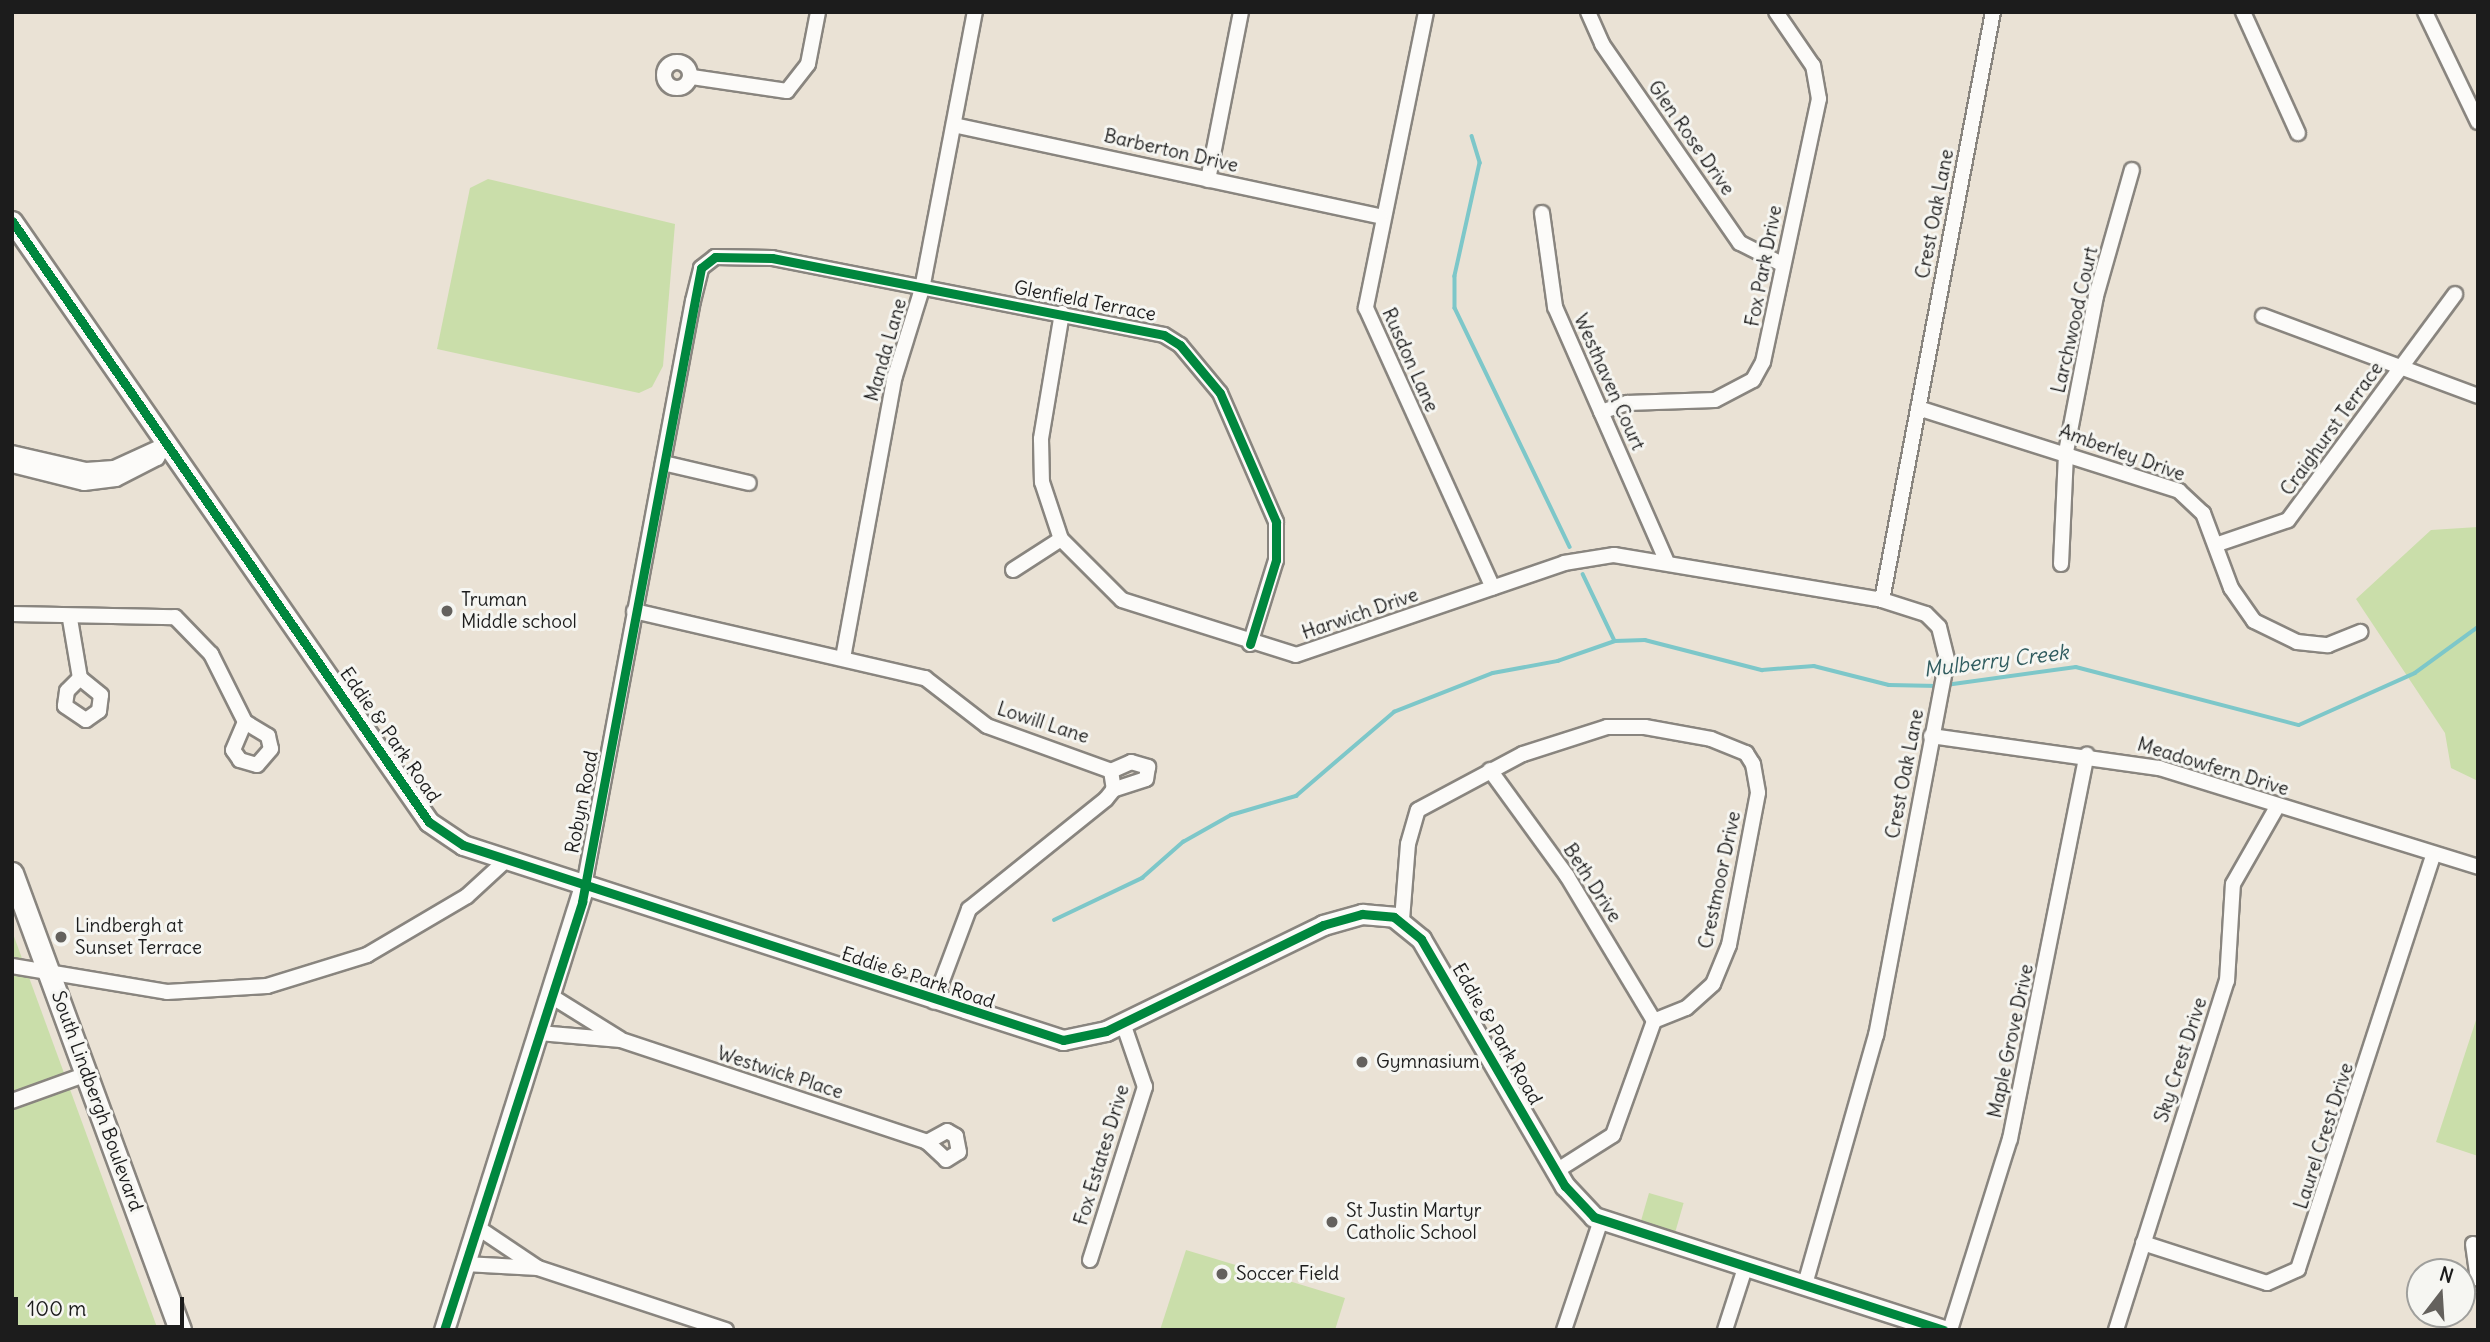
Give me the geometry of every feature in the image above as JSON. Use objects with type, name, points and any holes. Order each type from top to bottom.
[{"type":"main road","name":"South Lindbergh Boulevard","points":[[12,873],[180,1330]]},
{"type":"street","points":[[692,77],[787,91],[808,64],[818,12]]},
{"type":"street","name":"Manda Lane","points":[[843,658],[895,376],[922,289],[975,12]]},
{"type":"street","points":[[1208,180],[1241,12]]},
{"type":"street","name":"Rusdon Lane","points":[[1426,12],[1380,216],[1366,308],[1371,327],[1493,588]]},
{"type":"street","name":"Glen Rose Drive","points":[[1588,12],[1602,44],[1740,243],[1782,264]]},
{"type":"street","name":"Fox Park Drive","points":[[1601,412],[1627,403],[1715,400],[1753,380],[1769,341],[1782,264],[1819,99],[1813,66],[1776,12]]},
{"type":"street","name":"Crest Oak Lane","points":[[1804,1287],[1865,1087],[1943,678],[1946,639],[1939,627],[1926,614],[1882,600],[1993,12]]},
{"type":"street","points":[[2243,12],[2298,133]]},
{"type":"street","points":[[2425,12],[2478,122]]},
{"type":"street","name":"Barberton Drive","points":[[954,125],[1380,216]]},
{"type":"street","name":"Larchwood Court","points":[[2061,564],[2066,452],[2096,296],[2132,170]]},
{"type":"street","name":"Westhaven Court","points":[[1542,213],[1555,307],[1666,560]]},
{"type":"street","name":"Eddie & Park Road","points":[[12,221],[162,445],[429,822],[463,845],[1050,1039],[1075,1039],[1123,1023],[1323,925],[1363,914],[1402,920],[1425,945],[1556,1171],[1578,1203],[1601,1220],[1804,1287],[1901,1324],[1942,1330]]},
{"type":"street","name":"Glenfield Terrace","points":[[701,268],[715,257],[772,258],[1164,335],[1195,359],[1220,393],[1276,522],[1276,560],[1250,644]]},
{"type":"street","name":"Robyn Road","points":[[444,1330],[584,886],[701,268]]},
{"type":"street","name":"Craighurst Terrace","points":[[2217,544],[2288,520],[2455,294]]},
{"type":"street","points":[[1013,570],[1061,539],[1040,460],[1062,313]]},
{"type":"street","points":[[2263,316],[2478,396]]},
{"type":"street","name":"Amberley Drive","points":[[1918,408],[2066,452],[2179,491],[2203,513],[2217,544],[2231,588],[2254,621],[2297,642],[2328,645],[2361,632]]},
{"type":"street","points":[[12,453],[86,470],[114,468],[162,445]]},
{"type":"street","points":[[12,465],[84,483],[116,479],[157,458],[162,445]]},
{"type":"street","points":[[663,463],[749,484]]},
{"type":"street","name":"Harwich Drive","points":[[1061,539],[1122,600],[1250,644],[1308,654],[1493,588],[1593,557],[1666,560],[1882,600]]},
{"type":"street","name":"Lowill Lane","points":[[634,611],[925,678],[987,726],[1111,771]]},
{"type":"street","points":[[12,614],[70,619],[175,617],[211,653],[245,722]]},
{"type":"street","points":[[70,619],[80,678]]},
{"type":"street","name":"Crestmoor Drive","points":[[1490,770],[1607,727],[1645,727],[1746,753],[1757,775],[1729,945],[1701,997],[1654,1021]]},
{"type":"street","name":"Meadowfern Drive","points":[[1931,736],[2087,755],[2160,768],[2433,856],[2478,867]]},
{"type":"street","name":"Maple Grove Drive","points":[[1951,1330],[2010,1139],[2087,755]]},
{"type":"street","points":[[934,1002],[969,909],[984,891],[1113,790],[1146,779],[1148,767],[1130,762],[1111,771],[1113,790]]},
{"type":"street","points":[[1402,920],[1408,844],[1418,810],[1490,770]]},
{"type":"street","name":"Beth Drive","points":[[1490,770],[1567,877],[1654,1021]]},
{"type":"street","name":"Sky Crest Drive","points":[[2116,1330],[2227,981],[2233,884],[2277,807]]},
{"type":"street","name":"Laurel Crest Drive","points":[[2143,1243],[2267,1283],[2298,1269],[2433,856]]},
{"type":"street","points":[[12,966],[167,992],[306,977],[423,924],[505,861]]},
{"type":"street","name":"Westwick Place","points":[[551,996],[621,1040]]},
{"type":"street","points":[[1556,1171],[1613,1135],[1654,1021]]},
{"type":"street","name":"Fox Estates Drive","points":[[1090,1260],[1145,1087],[1123,1023]]},
{"type":"street","name":"Westwick Place","points":[[539,1032],[621,1040],[927,1142]]},
{"type":"street","points":[[12,1101],[87,1074]]},
{"type":"street","points":[[1563,1330],[1601,1220]]},
{"type":"street","points":[[477,1227],[538,1268]]},
{"type":"street","points":[[2473,1244],[2478,1279]]},
{"type":"street","points":[[465,1264],[538,1268],[726,1330]]},
{"type":"street","points":[[1726,1330],[1745,1268]]},
{"type":"green space","points":[[488,179],[675,224],[663,366],[652,387],[639,393],[437,349],[470,188]]},
{"type":"green space","points":[[2478,527],[2478,781],[2451,768],[2445,733],[2356,599],[2431,530]]},
{"type":"green space","points":[[12,931],[101,1174],[158,1330],[12,1330]]},
{"type":"green space","points":[[2478,1014],[2478,1156],[2436,1142]]},
{"type":"green space","points":[[1649,1193],[1684,1203],[1675,1232],[1641,1222]]},
{"type":"green space","name":"Soccer Field","points":[[1186,1250],[1345,1298],[1335,1330],[1160,1330]]},
{"type":"waterway","points":[[1472,136],[1480,163],[1455,276],[1455,308],[1570,547]]},
{"type":"waterway","points":[[1583,574],[1615,641]]},
{"type":"waterway","name":"Mulberry Creek","points":[[1946,685],[2076,667],[2299,725],[2415,673],[2478,627]]},
{"type":"waterway","points":[[1054,920],[1142,878],[1183,842],[1231,815],[1296,796],[1394,712],[1493,673],[1558,661],[1615,641],[1645,640],[1762,670],[1814,666],[1889,685],[1938,686]]},
{"type":"cycle path","points":[[12,221],[429,822],[463,845],[1063,1040],[1106,1031],[1323,925],[1362,914],[1394,917],[1421,939],[1565,1186],[1594,1217],[1943,1330]]},
{"type":"cycle path","points":[[444,1330],[582,902],[701,268],[715,257],[772,258],[1164,335],[1180,345],[1220,393],[1276,522],[1276,560],[1250,644]]},
{"type":"place","name":"Truman Middle school","points":[[447,611]]},
{"type":"place","name":"Lindbergh at Sunset Terrace","points":[[61,937]]},
{"type":"place","name":"Gymnasium","points":[[1362,1062]]},
{"type":"place","name":"St Justin Martyr Catholic School","points":[[1332,1222]]},
{"type":"place","name":"Soccer Field","points":[[1222,1274]]}]
